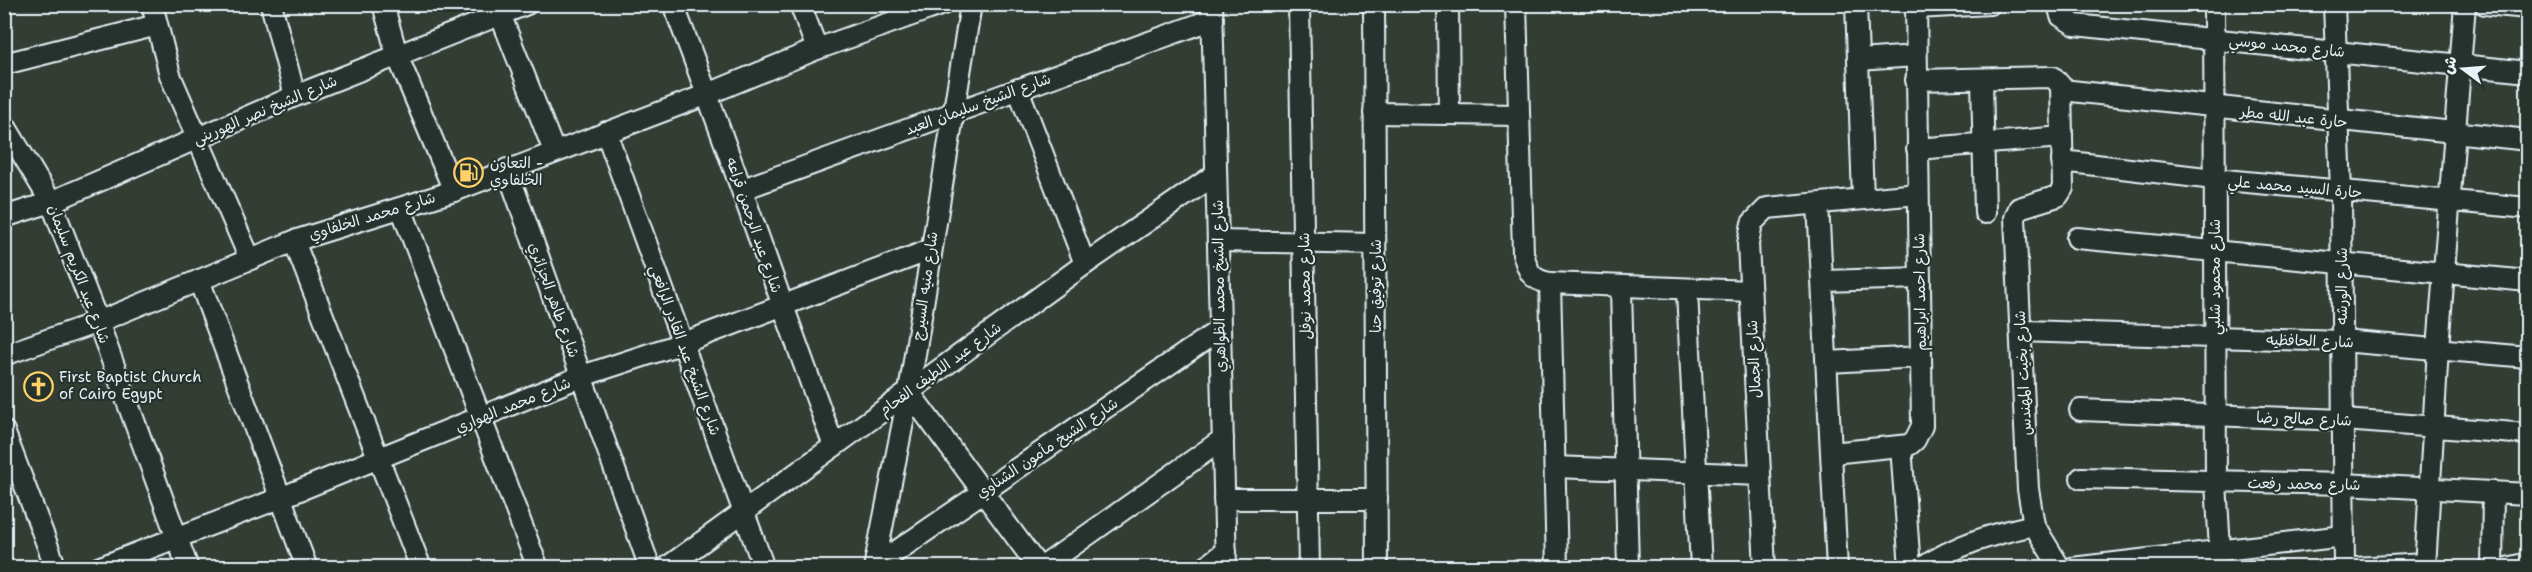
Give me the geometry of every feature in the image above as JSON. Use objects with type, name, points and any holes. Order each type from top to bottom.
[{"type":"street","points":[[152,4],[170,75],[250,259]]},
{"type":"street","points":[[271,4],[295,96]]},
{"type":"street","points":[[383,4],[397,55],[454,191]]},
{"type":"street","name":"شارع الشيخ نصر الهوريني","points":[[4,217],[51,202],[295,96],[527,4]]},
{"type":"street","name":"شارع عبد الرحمن قراعه","points":[[673,4],[743,189],[781,304],[834,446]]},
{"type":"street","points":[[800,4],[817,49]]},
{"type":"street","name":"شارع محمد الخلفاوي","points":[[4,355],[98,322],[294,241],[454,191],[708,94],[817,49],[943,4]]},
{"type":"street","name":"شارع منيه السيرج","points":[[875,567],[909,392],[971,4]]},
{"type":"street","name":"شارع محمد نوفل","points":[[1299,4],[1309,567]]},
{"type":"street","name":"شارع توفيق حنا","points":[[1374,4],[1377,567]]},
{"type":"street","points":[[1448,4],[1449,114]]},
{"type":"street","points":[[1516,4],[1523,253],[1528,274],[1538,282],[1550,283],[1687,291],[1750,291]]},
{"type":"street","points":[[1856,4],[1863,198]]},
{"type":"street","points":[[1916,6],[1989,4]]},
{"type":"street","name":"شارع محمد موسي","points":[[2058,4],[2061,16],[2075,25],[2528,72]]},
{"type":"street","name":"شارع محمود شلبي","points":[[2214,4],[2216,483],[2220,549]]},
{"type":"street","name":"شارع الورشه","points":[[2334,4],[2340,122],[2344,567]]},
{"type":"street","points":[[2354,567],[2425,566],[2438,348],[2465,4]]},
{"type":"street","points":[[2485,4],[2528,8]]},
{"type":"street","name":"شارع احمد ابراهيم","points":[[1901,446],[1915,440],[1922,426],[1916,6]]},
{"type":"street","name":"شارع الشيخ سليمان العبد","points":[[743,189],[1018,90],[1213,12]]},
{"type":"street","name":"شارع الشيخ محمد الظواهري","points":[[1213,12],[1226,559]]},
{"type":"street","points":[[500,14],[554,151]]},
{"type":"street","points":[[4,64],[157,25]]},
{"type":"street","points":[[1858,60],[1916,56]]},
{"type":"street","points":[[1916,80],[2053,77],[2060,82],[2062,90],[2062,161]]},
{"type":"street","points":[[1982,79],[1985,213]]},
{"type":"street","points":[[1018,90],[1085,264]]},
{"type":"street","name":"حارة عبد الله مطر","points":[[2062,90],[2340,122],[2528,140]]},
{"type":"street","points":[[1374,112],[1519,116]]},
{"type":"street","name":"شارع عبد الكريم سليمان","points":[[4,124],[51,202],[98,322],[188,567]]},
{"type":"street","name":"شارع الشيخ عبد القادر الرافعي","points":[[606,132],[742,512],[764,567]]},
{"type":"street","points":[[1917,149],[2062,137]]},
{"type":"street","name":"حارة السيد محمد علي","points":[[2062,161],[2214,180],[2528,208]]},
{"type":"street","name":"شارع بخيت المهندس","points":[[2060,567],[2034,525],[2028,489],[2015,213],[2024,206],[2053,198],[2062,189],[2062,161]]},
{"type":"street","name":"شارع طاهر الجزائري","points":[[507,169],[650,567]]},
{"type":"street","name":"شارع عبد اللطيف الفحام","points":[[666,567],[1085,264],[1216,174]]},
{"type":"street","points":[[1837,567],[1824,281],[1818,204],[1918,194]]},
{"type":"street","name":"شارع الجمال","points":[[1765,567],[1748,233],[1758,214],[1767,208],[1818,204]]},
{"type":"street","points":[[401,208],[538,567]]},
{"type":"street","points":[[2077,238],[2528,281]]},
{"type":"street","points":[[294,241],[421,567]]},
{"type":"street","points":[[1218,241],[1375,244]]},
{"type":"street","name":"شارع محمد الهواري","points":[[98,567],[280,498],[582,376],[682,343],[930,250]]},
{"type":"street","points":[[1824,281],[1920,278]]},
{"type":"street","points":[[199,280],[307,567]]},
{"type":"street","points":[[1550,283],[1557,567]]},
{"type":"street","points":[[1621,288],[1628,567]]},
{"type":"street","points":[[1687,291],[1701,567]]},
{"type":"street","name":"شارع الشيخ مأمون الشناوي","points":[[875,567],[1219,330]]},
{"type":"street","name":"شارع الحافظيه","points":[[2021,331],[2342,342],[2528,357]]},
{"type":"street","points":[[1828,362],[1921,357]]},
{"type":"street","points":[[909,392],[1040,567],[1223,439]]},
{"type":"street","name":"شارع صالح رضا","points":[[2080,410],[2216,417],[2344,420],[2434,425],[2528,434]]},
{"type":"street","points":[[4,431],[56,567]]},
{"type":"street","points":[[1832,453],[1901,446],[1910,567]]},
{"type":"street","points":[[1555,467],[1760,474]]},
{"type":"street","name":"شارع محمد رفعت","points":[[2081,478],[2430,487],[2528,494]]},
{"type":"street","points":[[2492,567],[2493,492]]},
{"type":"street","points":[[1224,498],[1377,499]]},
{"type":"street","points":[[1922,567],[1970,541],[2034,525]]},
{"type":"street","points":[[2072,567],[2148,562],[2220,549],[2344,536]]},
{"type":"street","points":[[1204,567],[1226,559]]},
{"type":"street","points":[[2507,567],[2528,563]]},
{"type":"place","name":"التعاون - الخلفاوي","points":[[469,172]]},
{"type":"place","name":"First Baptist Church of Cairo Egypt","points":[[38,386]]}]
